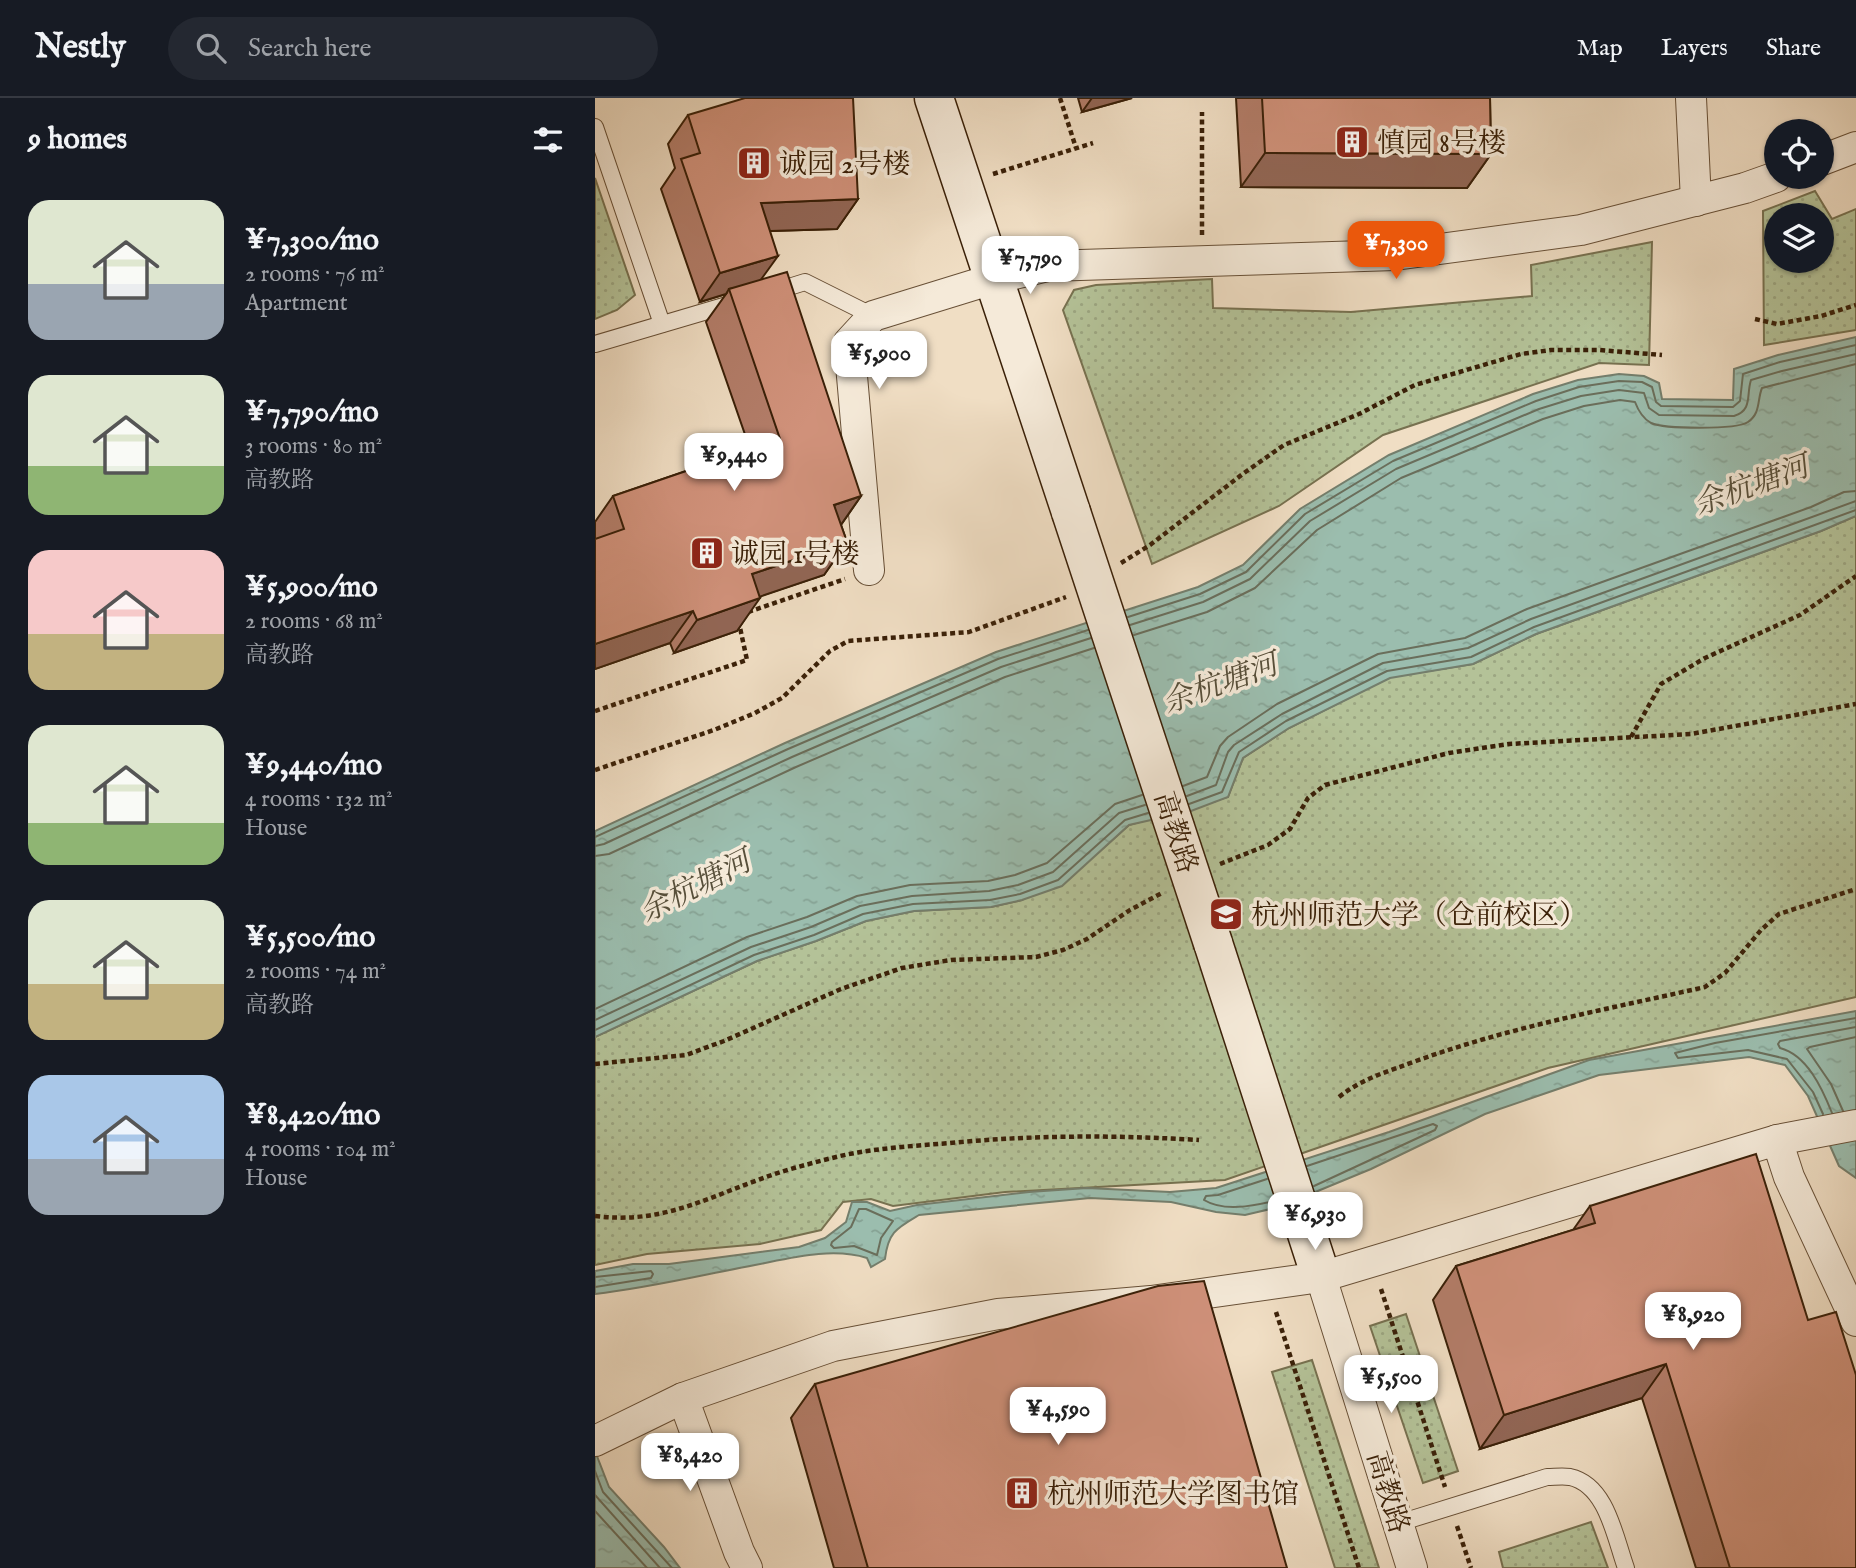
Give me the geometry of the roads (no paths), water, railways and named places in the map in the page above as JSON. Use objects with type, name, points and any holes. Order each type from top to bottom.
[{"type":"street","name":"高教路","points":[[934,98],[1213,943],[1412,1568]]},
{"type":"street","points":[[1691,98],[1696,201]]},
{"type":"street","points":[[1834,155],[1856,147]]},
{"type":"street","points":[[869,570],[849,342],[873,316],[993,279],[1048,266],[1395,255],[1581,230],[1764,181]]},
{"type":"street","points":[[595,1441],[683,1398],[833,1346],[998,1314],[1151,1301],[1321,1277],[1786,1138],[1856,1125]]},
{"type":"street","points":[[1786,1138],[1789,1177],[1856,1321]]},
{"type":"street","points":[[683,1398],[747,1568]]},
{"type":"lane","points":[[595,127],[662,324]]},
{"type":"lane","points":[[595,344],[805,282],[873,316]]},
{"type":"lane","points":[[1398,1523],[1547,1477],[1570,1477],[1585,1483],[1598,1494],[1626,1568]]},
{"type":"water","name":"余杭塘河","points":[[1856,337],[1856,516],[1536,634],[1473,664],[1390,678],[1289,728],[1243,758],[1228,797],[1191,811],[1129,825],[1062,886],[991,907],[914,911],[866,921],[757,961],[595,1037],[595,831],[785,743],[996,652],[1198,587],[1243,565],[1300,509],[1389,455],[1533,394],[1578,380],[1619,374],[1644,376],[1659,383],[1662,399],[1733,400],[1734,369],[1778,355]]},
{"type":"water","points":[[1856,1011],[1856,1178],[1839,1166],[1808,1096],[1785,1065],[1749,1057],[1599,1075],[1485,1114],[1371,1169],[1279,1207],[1245,1215],[1171,1202],[1090,1198],[919,1215],[895,1232],[888,1243],[885,1259],[871,1267],[867,1258],[854,1255],[811,1255],[595,1294],[595,1271],[633,1264],[669,1264],[799,1247],[825,1238],[846,1222],[852,1202],[867,1202],[890,1211],[917,1205],[1029,1192],[1087,1188],[1170,1192],[1216,1188],[1389,1132],[1589,1060]]},
{"type":"water","points":[[595,1451],[609,1487],[680,1568],[595,1568]]},
{"type":"place","name":"慎园 8号楼","points":[[1352,142]]},
{"type":"place","name":"诚园 2号楼","points":[[754,163]]},
{"type":"place","name":"诚园 1号楼","points":[[707,553]]},
{"type":"place","name":"杭州师范大学（仓前校区）","points":[[1226,914]]},
{"type":"place","name":"杭州师范大学图书馆","points":[[1022,1493]]}]
